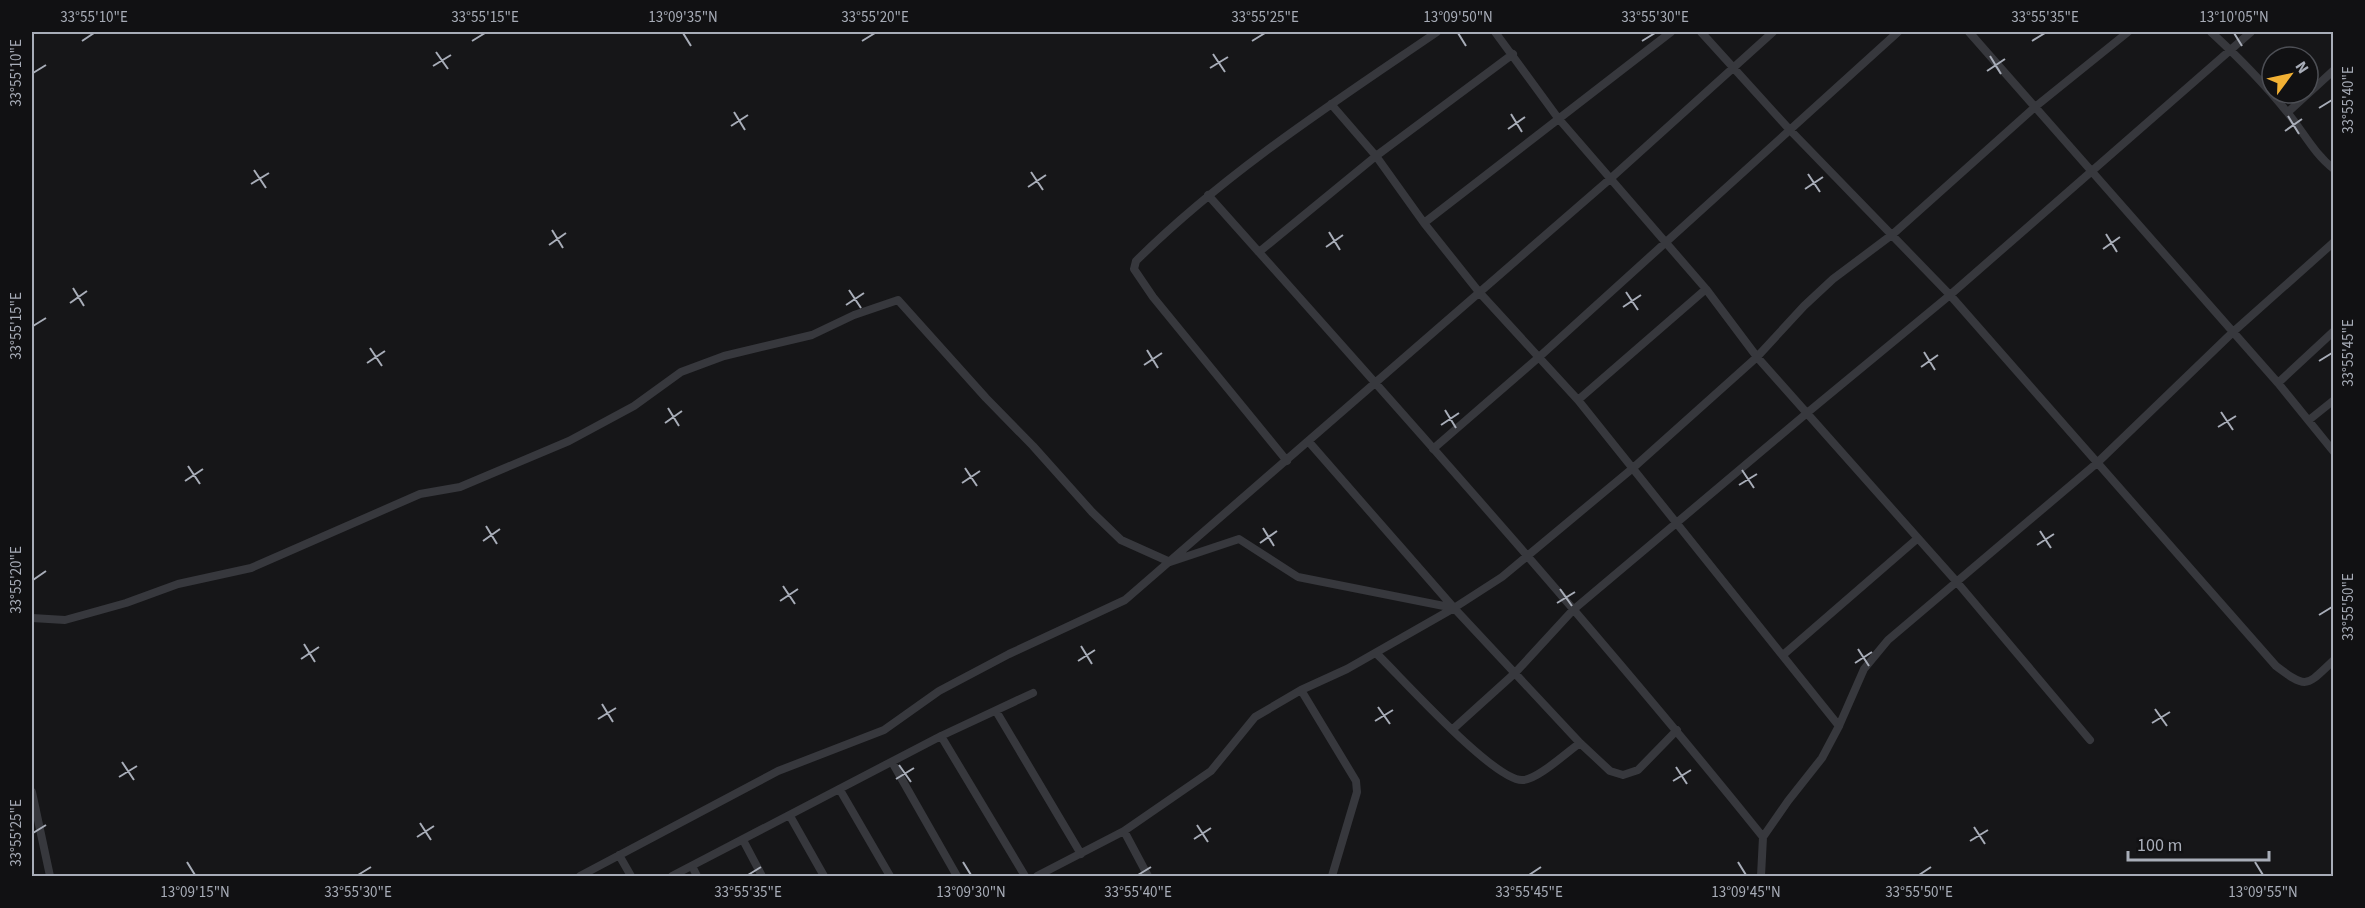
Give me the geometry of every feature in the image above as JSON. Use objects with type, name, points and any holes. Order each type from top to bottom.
[{"type":"street","points":[[1287,461],[1153,297],[1134,269],[1136,261],[1208,195],[1331,104],[1437,32]]},
{"type":"street","points":[[1495,32],[1558,118],[1706,289],[1758,357],[1956,581],[2090,740]]},
{"type":"street","points":[[1424,223],[1671,32]]},
{"type":"street","points":[[1701,32],[1788,129],[1893,234],[1950,295],[2276,666],[2296,682],[2304,683],[2311,681],[2334,660]]},
{"type":"street","points":[[580,876],[778,771],[884,730],[939,691],[999,659],[1125,600],[1377,384],[1773,32]]},
{"type":"street","points":[[1433,449],[1538,358],[1788,129],[1898,32]]},
{"type":"street","points":[[1969,32],[2278,383],[2334,452]]},
{"type":"street","points":[[1037,876],[1124,831],[1211,771],[1255,717],[1301,690],[1376,653],[1502,577],[1634,468],[1758,357],[1804,306],[1833,279],[1893,234],[2035,107],[2128,32]]},
{"type":"street","points":[[2211,32],[2288,112],[2322,160],[2334,169]]},
{"type":"street","points":[[1453,729],[1515,673],[1573,610],[1950,295],[2252,32]]},
{"type":"street","points":[[1259,252],[1376,156],[1512,54]]},
{"type":"street","points":[[2288,112],[2334,70]]},
{"type":"street","points":[[1331,104],[1376,156],[1424,223],[1479,292],[1578,400],[1634,468],[1839,726]]},
{"type":"street","points":[[1208,195],[1377,384],[1677,730],[1763,837]]},
{"type":"street","points":[[1761,876],[1763,837],[1822,758],[1864,669],[1888,640],[2097,463],[2233,332],[2334,242]]},
{"type":"street","points":[[1578,400],[1706,289]]},
{"type":"street","points":[[32,618],[65,620],[126,603],[178,584],[251,568],[420,494],[460,487],[568,441],[634,406],[681,372],[724,356],[812,335],[854,315],[898,300],[986,398],[1121,540],[1170,562],[1239,539],[1298,577],[1454,608]]},
{"type":"street","points":[[2278,383],[2334,331]]},
{"type":"street","points":[[2309,420],[2334,400]]},
{"type":"street","points":[[1309,442],[1454,608],[1580,743],[1610,771],[1623,775],[1638,770],[1677,730]]},
{"type":"street","points":[[1783,655],[1918,538]]},
{"type":"street","points":[[1376,653],[1486,762],[1509,777],[1523,781],[1536,776],[1580,743]]},
{"type":"street","points":[[1301,690],[1356,781],[1357,792],[1332,876]]},
{"type":"street","points":[[672,876],[941,736],[1033,693]]},
{"type":"street","points":[[996,711],[1081,854]]},
{"type":"street","points":[[941,736],[1025,876]]},
{"type":"street","points":[[892,762],[957,876]]},
{"type":"street","points":[[840,790],[890,876]]},
{"type":"street","points":[[32,792],[50,876]]},
{"type":"street","points":[[790,816],[824,876]]},
{"type":"street","points":[[1124,831],[1148,876]]},
{"type":"street","points":[[742,840],[762,876]]},
{"type":"street","points":[[619,855],[631,876]]},
{"type":"street","points":[[692,866],[697,876]]}]
